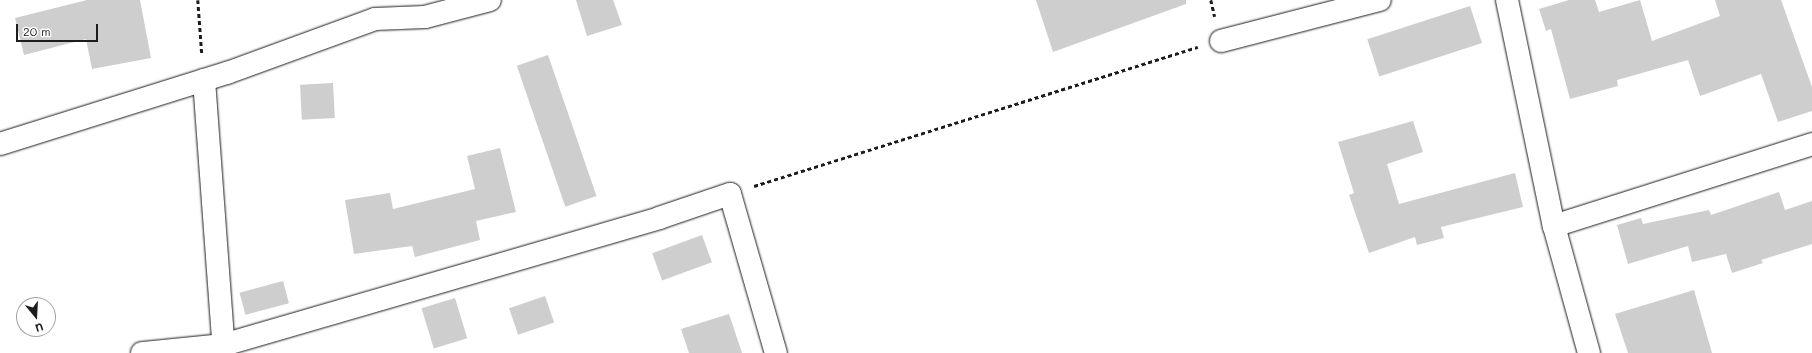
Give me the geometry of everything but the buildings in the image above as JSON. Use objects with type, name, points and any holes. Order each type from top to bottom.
[{"type":"street","points":[[0,144],[204,80],[375,19],[425,17],[490,0]]},
{"type":"street","points":[[1221,41],[1380,0]]},
{"type":"street","points":[[1507,0],[1554,226],[1589,353]]},
{"type":"street","points":[[204,80],[224,349]]},
{"type":"street","points":[[1554,226],[1812,144]]},
{"type":"street","points":[[142,353],[224,349],[659,218],[730,194],[776,353]]},
{"type":"path","points":[[198,0],[204,80]]},
{"type":"path","points":[[730,194],[1221,41]]}]
